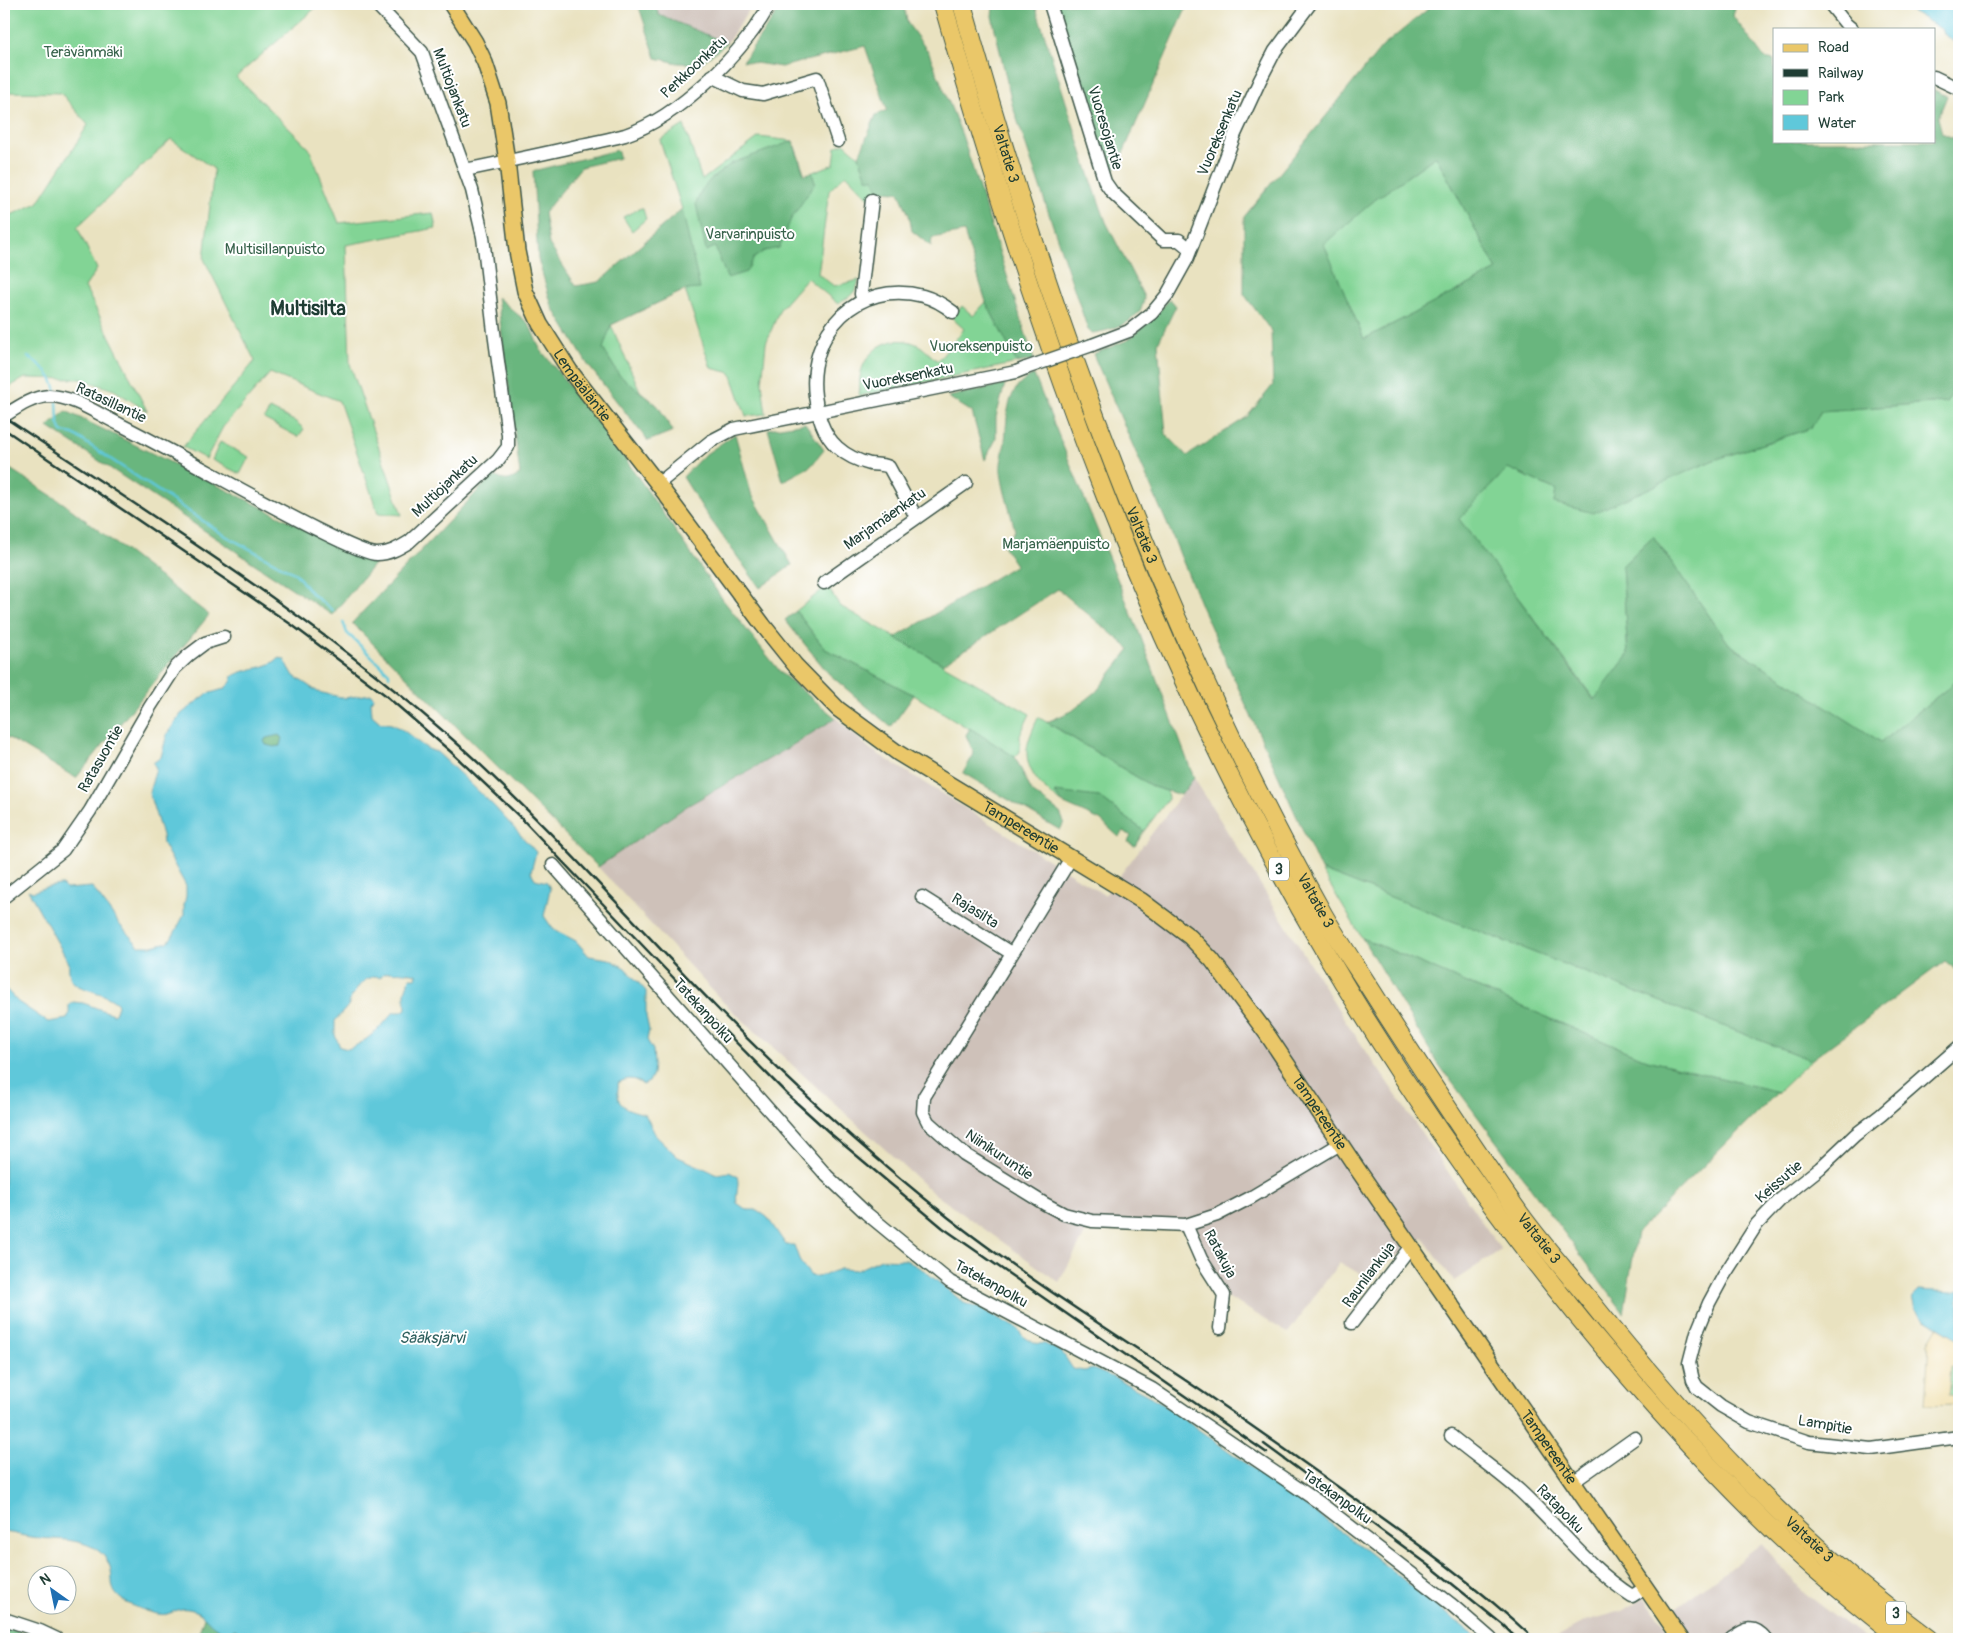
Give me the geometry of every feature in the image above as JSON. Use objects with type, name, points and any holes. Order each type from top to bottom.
[{"type":"highway","name":"Valtatie 3","points":[[943,4],[1024,271],[1107,502],[1150,604],[1221,758],[1269,853],[1335,971],[1367,1024],[1471,1178],[1591,1332],[1662,1414],[1748,1505],[1801,1556],[1901,1639]]},
{"type":"highway","name":"Valtatie 3","points":[[962,4],[1042,265],[1124,495],[1212,697],[1325,917],[1448,1111],[1518,1210],[1625,1344],[1676,1404],[1761,1493],[1862,1586],[1930,1639]]},
{"type":"main road","name":"Lempääläntie","points":[[451,4],[475,42],[490,77],[498,103],[517,251],[525,291],[531,307],[570,371],[658,484],[770,634],[800,670],[838,708]]},
{"type":"main road","name":"Tampereentie","points":[[838,708],[898,753],[1163,915],[1190,937],[1212,960],[1267,1034],[1340,1144],[1681,1639]]},
{"type":"street","name":"Multiojankatu","points":[[150,440],[278,510],[327,534],[375,554],[384,554],[409,542],[498,460],[508,447],[507,423],[494,332],[484,237],[465,170],[422,52],[376,4]]},
{"type":"street","name":"Perkkoonkatu","points":[[507,162],[626,134],[662,117],[685,101],[712,76],[747,39],[770,4]]},
{"type":"street","name":"Vuoresojantie","points":[[1050,4],[1097,161],[1107,187],[1162,240],[1178,240],[1190,249]]},
{"type":"street","name":"Vuoreksenkatu","points":[[658,484],[700,449],[727,432],[746,426],[1016,372],[1129,332],[1152,313],[1179,276],[1235,134],[1260,80],[1275,51],[1310,4]]},
{"type":"street","points":[[1830,4],[1851,28]]},
{"type":"street","points":[[712,76],[743,91],[763,94],[817,78],[838,141]]},
{"type":"street","points":[[1936,78],[1959,89]]},
{"type":"street","points":[[465,170],[507,162]]},
{"type":"street","points":[[863,300],[861,294],[872,200]]},
{"type":"street","points":[[916,517],[905,501],[889,467],[860,461],[843,452],[828,438],[820,424],[817,412],[814,375],[820,346],[837,320],[863,300],[884,294],[904,293],[929,298],[953,312]]},
{"type":"street","name":"Ratasillantie","points":[[4,416],[28,402],[50,396],[69,400],[150,440]]},
{"type":"street","name":"Marjamäenkatu","points":[[824,582],[966,483]]},
{"type":"street","name":"Ratasuontie","points":[[4,897],[63,850],[94,805],[150,707],[175,668],[205,643],[224,637]]},
{"type":"street","name":"Niinikuruntie","points":[[1071,858],[924,1097],[923,1112],[928,1122],[964,1154],[1011,1184],[1064,1214],[1092,1220],[1186,1225],[1217,1215],[1250,1198],[1340,1144]]},
{"type":"street","name":"Tatekanpolku","points":[[553,865],[827,1176],[866,1213],[950,1282],[1152,1389],[1320,1503],[1452,1605],[1491,1639]]},
{"type":"street","name":"Rajasilta","points":[[922,897],[1011,953]]},
{"type":"street","name":"Keissutie","points":[[1697,1387],[1693,1380],[1689,1363],[1697,1332],[1709,1303],[1723,1277],[1758,1224],[1781,1199],[1820,1168],[1855,1135],[1881,1115],[1959,1047]]},
{"type":"street","name":"Ratakuja","points":[[1186,1225],[1201,1259],[1224,1295],[1220,1328]]},
{"type":"street","name":"Raunilankuja","points":[[1352,1323],[1411,1246]]},
{"type":"street","name":"Lampitie","points":[[1697,1387],[1721,1406],[1749,1422],[1809,1442],[1871,1449],[1959,1437]]},
{"type":"street","name":"Ratapolku","points":[[1451,1436],[1520,1491],[1559,1533],[1611,1582],[1632,1596],[1645,1588]]},
{"type":"street","points":[[1573,1482],[1635,1438]]},
{"type":"street","points":[[4,1619],[57,1639]]},
{"type":"street","points":[[1731,1639],[1741,1632],[1753,1629],[1759,1631],[1766,1639]]},
{"type":"shaded area","points":[[655,4],[753,4],[727,43],[659,15]]},
{"type":"shaded area","points":[[836,718],[870,749],[1105,895],[1194,778],[1345,1020],[1501,1250],[1454,1281],[1423,1238],[1385,1264],[1362,1274],[1339,1263],[1288,1333],[1224,1295],[1186,1225],[1092,1221],[1059,1282],[932,1192],[723,1002],[598,867],[687,806]]},
{"type":"shaded area","points":[[1762,1544],[1804,1593],[1864,1639],[1694,1639],[1674,1610]]},
{"type":"shaded area","points":[[1644,1597],[1674,1639],[1553,1639],[1586,1621],[1622,1611]]},
{"type":"green space","name":"Multisillanpuisto","points":[[4,4],[320,4],[236,77],[309,148],[339,223],[433,213],[436,228],[346,245],[350,364],[402,515],[378,513],[339,401],[270,373],[223,427],[206,459],[183,447],[255,361],[204,259],[214,169],[171,139],[77,227],[97,269],[85,287],[147,411],[114,390],[81,379],[25,378],[4,390],[4,218],[38,203],[88,125],[61,93],[4,92]]},
{"type":"green space","points":[[638,4],[655,4],[659,15],[727,43],[700,64],[678,63],[656,58]]},
{"type":"green space","points":[[783,4],[903,4],[908,24],[929,53],[962,135],[1034,360],[1017,363],[986,302],[964,232],[932,238],[931,246],[912,231],[909,215],[899,192],[879,191],[874,179],[867,178],[859,156],[876,115],[887,110],[865,46],[781,67],[743,61]]},
{"type":"green space","points":[[1001,4],[1035,5],[1106,222],[1144,297],[1143,305],[1139,312],[1133,318],[1117,327],[1092,333],[1088,330],[1012,104],[992,16],[993,8]]},
{"type":"green space","points":[[1055,4],[1188,4],[1121,158],[1115,169],[1108,176]]},
{"type":"green space","points":[[1434,4],[1736,4],[1733,16],[1764,58],[1773,60],[1773,142],[1936,142],[1936,91],[1947,96],[1938,118],[1942,133],[1959,141],[1959,385],[1946,402],[1821,411],[1811,428],[1714,460],[1593,513],[1554,503],[1556,490],[1508,468],[1459,519],[1594,700],[1628,655],[1622,566],[1653,536],[1729,644],[1881,742],[1959,679],[1959,972],[1945,961],[1811,1060],[1321,870],[1202,608],[1093,354],[1128,340],[1151,320],[1170,299],[1176,306],[1158,343],[1166,434],[1187,456],[1247,417],[1273,385],[1271,331],[1244,294],[1244,217],[1382,47]],"holes":[[[1436,156],[1497,270],[1364,339],[1324,244],[1376,199]]]},
{"type":"green space","name":"Varvarinpuisto","points":[[684,125],[702,180],[759,137],[793,141],[805,175],[834,164],[836,147],[844,143],[859,156],[867,178],[874,179],[879,191],[869,198],[846,174],[829,191],[818,274],[834,286],[859,280],[858,285],[851,295],[838,304],[807,278],[780,309],[766,343],[762,383],[766,414],[746,416],[731,373],[711,368],[685,290],[611,325],[640,391],[658,406],[645,418],[571,296],[599,283],[682,209],[660,140]]},
{"type":"green space","points":[[793,141],[804,175],[812,172],[815,183],[791,219],[779,248],[764,251],[754,258],[746,272],[727,278],[715,247],[706,251],[696,204],[701,191],[710,180],[732,163]]},
{"type":"green space","points":[[617,150],[620,158],[581,167],[544,213],[549,244],[576,286],[599,282],[682,209],[700,289],[685,290],[611,325],[603,349],[619,375],[658,406],[673,431],[648,441],[588,365],[552,306],[538,259],[533,171]]},
{"type":"green space","points":[[1436,156],[1497,270],[1364,339],[1323,243],[1376,199]]},
{"type":"green space","points":[[641,208],[646,219],[632,231],[623,217]]},
{"type":"green space","points":[[497,297],[529,324],[540,349],[615,444],[723,600],[782,674],[836,718],[687,806],[598,867],[352,623],[493,475],[506,480],[513,479],[520,474]]},
{"type":"green space","name":"Vuoreksenpuisto","points":[[986,302],[1017,363],[859,396],[861,372],[870,355],[876,349],[884,344],[902,340],[920,346],[938,361],[964,329],[952,318],[962,306],[973,316]]},
{"type":"green space","name":"Marjamäenpuisto","points":[[1034,375],[1140,635],[1194,778],[1181,795],[1153,787],[1047,722],[1072,711],[1096,692],[1130,649],[1058,589],[943,664],[895,638],[1016,565],[1002,544],[1015,531],[1003,486],[1001,464],[1010,402],[1018,387]]},
{"type":"green space","points":[[1005,384],[996,417],[996,439],[985,460],[972,412],[948,397]]},
{"type":"green space","points":[[1959,385],[1959,679],[1881,742],[1729,644],[1653,536],[1622,566],[1628,655],[1595,700],[1459,519],[1508,468],[1556,490],[1554,503],[1714,460],[1811,428],[1821,411],[1946,402]]},
{"type":"green space","points":[[270,409],[296,422],[304,429],[298,437],[264,419]]},
{"type":"green space","points":[[66,411],[375,563],[332,615],[48,427]]},
{"type":"green space","points":[[805,423],[824,450],[811,466],[783,481],[768,429]]},
{"type":"green space","points":[[735,434],[751,493],[792,565],[760,588],[705,512],[683,477],[703,456]]},
{"type":"green space","points":[[220,442],[249,457],[240,474],[212,460]]},
{"type":"green space","points":[[4,465],[63,503],[209,615],[76,778],[7,737],[4,741]]},
{"type":"green space","points":[[827,586],[840,606],[1030,714],[1020,735],[1020,752],[1015,757],[914,695],[825,649],[796,611]]},
{"type":"green space","points":[[796,611],[825,649],[914,695],[891,727],[829,674],[785,620]]},
{"type":"green space","points":[[1038,717],[1153,787],[1167,791],[1168,799],[1144,831],[1099,797],[1055,793],[1062,803],[1044,788],[1034,776],[1027,754],[1029,740]]},
{"type":"green space","points":[[970,728],[1015,757],[1032,792],[1060,813],[1064,822],[1060,830],[963,773],[974,754],[966,735]]},
{"type":"green space","points":[[278,735],[282,738],[280,746],[272,747],[265,744],[266,738]]},
{"type":"green space","points":[[1055,792],[1099,797],[1144,831],[1135,846],[1128,842],[1131,836],[1124,831],[1119,837],[1100,820],[1062,803]]},
{"type":"green space","points":[[1321,870],[1811,1060],[1778,1092],[1647,1060],[1362,938]]},
{"type":"green space","points":[[1362,938],[1647,1060],[1778,1092],[1637,1232],[1624,1313],[1437,1062]]},
{"type":"green space","points":[[1951,1367],[1959,1367],[1959,1395],[1948,1395]]},
{"type":"green space","points":[[204,1617],[218,1629],[234,1629],[237,1630],[238,1635],[250,1636],[249,1639],[197,1639]]},
{"type":"green space","points":[[4,1626],[41,1639],[4,1639]]},
{"type":"sand","points":[[1938,1327],[1959,1339],[1959,1367],[1951,1367],[1948,1394],[1958,1395],[1957,1404],[1925,1405],[1929,1342]]},
{"type":"water","points":[[1889,4],[1959,4],[1959,46],[1946,36],[1941,29],[1915,13],[1897,9]]},
{"type":"water","name":"Sääksjärvi","points":[[279,658],[284,659],[294,676],[318,692],[345,698],[371,694],[374,697],[371,702],[372,715],[381,723],[396,726],[423,746],[437,752],[493,805],[536,852],[531,872],[535,879],[547,882],[550,889],[544,916],[553,929],[576,941],[589,956],[609,959],[625,968],[646,991],[646,1016],[649,1030],[647,1040],[653,1050],[653,1074],[649,1082],[643,1085],[631,1079],[618,1083],[619,1100],[628,1109],[645,1114],[656,1136],[678,1157],[717,1174],[729,1172],[737,1176],[737,1203],[747,1210],[757,1210],[767,1217],[786,1245],[794,1245],[800,1262],[811,1276],[817,1277],[840,1269],[857,1270],[881,1259],[906,1260],[925,1271],[964,1303],[979,1308],[1017,1328],[1023,1336],[1034,1343],[1045,1344],[1062,1352],[1073,1369],[1084,1371],[1093,1369],[1157,1400],[1349,1537],[1479,1639],[252,1639],[250,1636],[238,1635],[237,1630],[234,1629],[231,1633],[220,1630],[196,1611],[184,1609],[163,1615],[127,1603],[113,1589],[109,1564],[96,1549],[88,1545],[68,1540],[4,1532],[4,987],[18,1002],[48,1022],[67,1019],[69,1005],[73,1002],[83,1003],[113,1014],[118,1006],[117,1003],[109,998],[79,986],[72,981],[69,963],[28,890],[33,892],[62,885],[66,889],[92,887],[120,925],[139,946],[153,946],[168,942],[184,915],[186,886],[163,844],[149,793],[156,768],[153,763],[161,757],[167,734],[181,714],[207,694],[224,689],[231,682],[233,676],[274,662]],"holes":[[[279,735],[282,738],[280,746],[266,745],[264,741],[266,738]],[[389,972],[417,975],[416,978],[410,978],[406,987],[406,1009],[401,1012],[394,1012],[379,1028],[355,1046],[348,1049],[340,1047],[335,1035],[335,1021],[348,1006],[359,986],[367,979],[376,976],[380,978],[383,974]]]},
{"type":"water","points":[[1919,1290],[1953,1292],[1959,1290],[1959,1339],[1924,1318],[1915,1309],[1912,1297]]},
{"type":"waterway","points":[[28,357],[38,363],[46,372],[53,381],[56,392]]},
{"type":"waterway","points":[[57,402],[58,422],[62,432],[73,434],[224,535],[296,574],[311,593],[333,611]]},
{"type":"waterway","points":[[343,622],[347,633],[389,673],[389,676]]},
{"type":"waterway","points":[[241,1639],[242,1634]]},
{"type":"railway","points":[[4,417],[238,573],[351,656],[407,700],[460,746],[526,809],[771,1062],[858,1142],[949,1218],[1036,1281],[1228,1409],[1401,1532],[1470,1583],[1534,1639]]},
{"type":"railway","points":[[4,429],[292,625],[384,694],[451,752],[522,819],[707,1013],[787,1094],[831,1134],[943,1228],[1267,1453]]},
{"type":"railway","points":[[1264,1444],[1430,1566],[1503,1625],[1517,1639]]},
{"type":"district","name":"Multisilta","points":[[308,308]]},
{"type":"park label","name":"Terävänmäki","points":[[83,52]]}]
